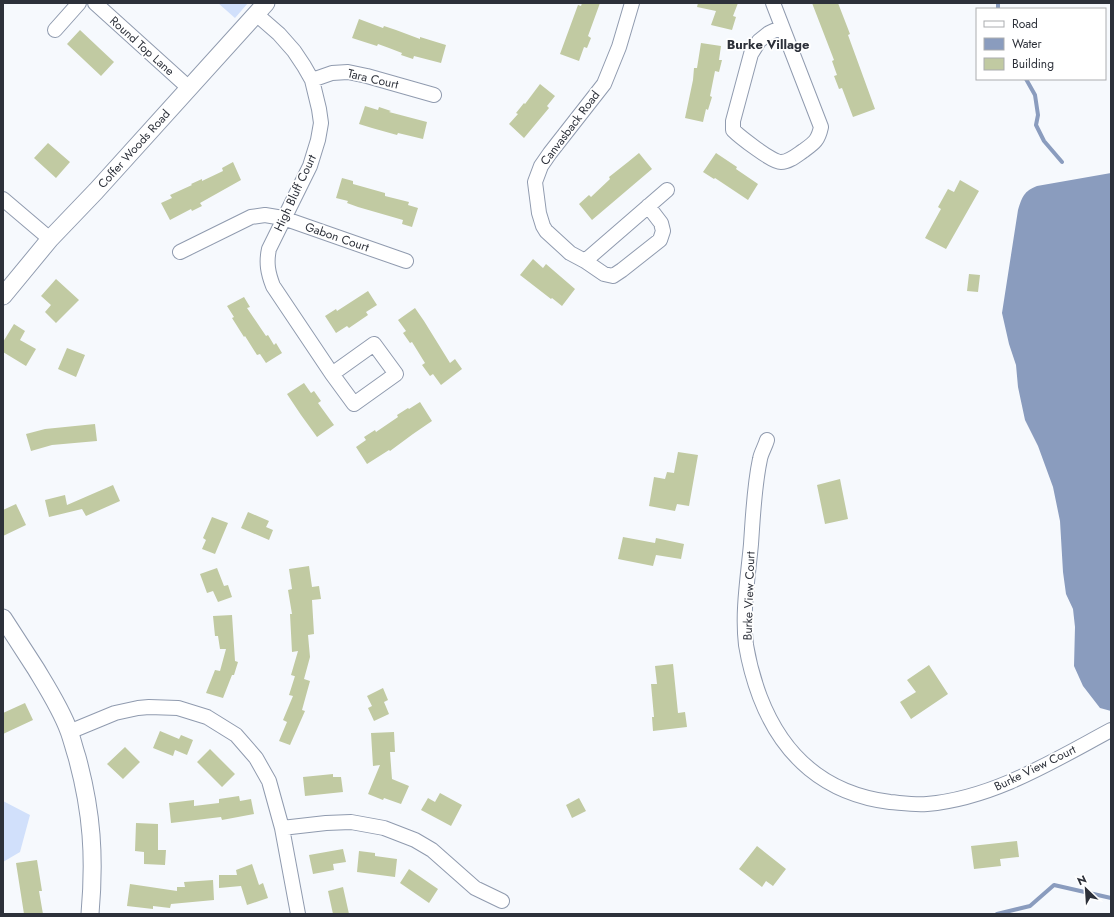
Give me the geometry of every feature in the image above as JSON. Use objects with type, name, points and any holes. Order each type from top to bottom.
[{"type":"street","points":[[55,30],[79,3]]},
{"type":"street","name":"Round Top Lane","points":[[95,3],[189,88]]},
{"type":"street","name":"Canvasback Road","points":[[632,3],[619,47],[604,84],[550,152],[541,166],[535,182],[538,212],[543,226],[550,236],[570,253],[604,274],[613,276],[660,240],[663,231],[661,223],[648,206]]},
{"type":"street","points":[[772,3],[782,27],[821,127],[819,136],[814,143],[790,159],[781,162],[774,160],[738,136],[733,130],[733,121],[751,54],[759,41],[769,33],[782,27]]},
{"type":"street","name":"Coffer Woods Road","points":[[3,296],[50,239],[96,191],[261,9]]},
{"type":"street","name":"High Bluff Court","points":[[261,9],[279,34],[294,51],[312,80],[321,123],[318,140],[310,166],[269,249],[267,260],[273,286],[332,374],[354,404],[396,374],[374,344],[332,374]]},
{"type":"street","name":"Tara Court","points":[[312,80],[332,73],[348,72],[434,95]]},
{"type":"street","points":[[584,261],[667,190]]},
{"type":"street","points":[[3,199],[50,239]]},
{"type":"street","name":"Gabon Court","points":[[180,252],[252,217],[265,215],[283,218],[406,261]]},
{"type":"street","name":"Burke View Court","points":[[767,440],[760,458],[754,504],[746,607],[746,646],[756,687],[774,728],[788,748],[805,766],[822,779],[842,790],[862,797],[908,804],[926,804],[969,796],[1011,782],[1111,730]]},
{"type":"street","points":[[3,618],[51,694],[69,732],[82,775],[88,802],[93,858],[90,914]]},
{"type":"street","points":[[69,732],[115,714],[149,706],[178,708],[207,717],[236,736],[256,758],[269,782],[282,828],[298,914]]},
{"type":"street","points":[[282,828],[351,822],[384,828],[415,840],[432,850],[475,888],[502,901]]},
{"type":"shaded area","points":[[218,3],[248,3],[235,18]]},
{"type":"shaded area","points":[[3,801],[30,815],[20,852],[3,862]]},
{"type":"water","points":[[1111,173],[1111,711],[1100,708],[1083,686],[1074,666],[1075,627],[1073,609],[1066,594],[1060,521],[1053,487],[1038,446],[1025,420],[1018,387],[1016,365],[1009,344],[1002,313],[1018,210],[1026,192],[1037,186]]},
{"type":"building","points":[[582,3],[600,3],[588,36],[591,38],[587,48],[584,47],[579,61],[560,54],[578,5],[581,6]]},
{"type":"building","points":[[698,3],[738,3],[733,16],[736,17],[732,30],[711,25],[716,11],[697,7]]},
{"type":"building","points":[[812,3],[838,3],[875,109],[853,117],[842,88],[839,89],[834,76],[837,75],[832,61],[834,60]]},
{"type":"building","points":[[359,19],[383,28],[384,26],[420,39],[420,37],[446,45],[441,63],[414,56],[413,59],[378,44],[377,46],[352,38]]},
{"type":"building","points":[[80,30],[114,62],[101,76],[67,44]]},
{"type":"building","points":[[701,43],[721,46],[719,60],[722,60],[719,72],[715,71],[710,96],[712,97],[708,110],[706,109],[703,122],[685,118],[694,68],[697,68]]},
{"type":"building","points":[[540,84],[555,96],[547,106],[549,108],[524,138],[509,124],[518,114],[516,113]]},
{"type":"building","points":[[365,106],[378,110],[379,107],[391,111],[389,112],[427,122],[423,139],[398,133],[397,135],[359,124]]},
{"type":"building","points":[[48,143],[70,162],[56,178],[34,158]]},
{"type":"building","points":[[639,153],[652,169],[592,220],[579,204],[589,195],[591,197],[610,179],[609,177]]},
{"type":"building","points":[[716,153],[737,167],[736,169],[758,184],[748,200],[715,178],[714,179],[703,172]]},
{"type":"building","points":[[233,162],[241,180],[200,203],[202,206],[192,211],[191,209],[170,220],[161,203],[172,198],[170,195],[192,185],[191,184],[202,179],[202,181],[223,171],[222,168]]},
{"type":"building","points":[[342,178],[353,181],[353,184],[385,193],[385,196],[409,202],[408,205],[418,208],[412,227],[402,224],[403,220],[358,207],[347,203],[348,201],[336,198]]},
{"type":"building","points":[[960,180],[979,191],[946,249],[925,238],[941,209],[938,207],[948,189],[954,192]]},
{"type":"building","points":[[533,259],[543,268],[546,264],[575,289],[562,306],[520,275]]},
{"type":"building","points":[[969,274],[980,275],[978,292],[967,291]]},
{"type":"building","points":[[56,279],[79,300],[56,323],[45,312],[51,305],[41,296]]},
{"type":"building","points":[[368,291],[377,305],[366,312],[368,315],[349,328],[347,326],[336,333],[325,316],[336,309],[337,311]]},
{"type":"building","points":[[244,297],[250,307],[247,308],[266,336],[268,335],[274,345],[276,343],[282,353],[266,363],[260,354],[257,355],[245,336],[244,337],[232,318],[234,317],[227,306]]},
{"type":"building","points":[[415,308],[450,363],[455,359],[462,369],[441,385],[433,374],[430,376],[422,365],[425,363],[412,342],[410,343],[403,333],[406,331],[398,320]]},
{"type":"building","points":[[14,324],[25,331],[20,340],[36,349],[26,366],[3,352],[3,342]]},
{"type":"building","points":[[67,348],[85,355],[76,377],[58,369]]},
{"type":"building","points":[[304,383],[311,393],[314,391],[321,401],[318,403],[334,425],[317,437],[287,394]]},
{"type":"building","points":[[420,402],[432,421],[390,451],[389,450],[367,464],[356,447],[366,440],[364,437],[375,430],[376,432],[398,417],[397,415]]},
{"type":"building","points":[[95,424],[97,441],[52,445],[31,451],[26,434],[45,429]]},
{"type":"building","points":[[678,452],[698,455],[689,506],[677,504],[675,511],[649,506],[654,477],[665,479],[667,472],[674,473]]},
{"type":"building","points":[[840,479],[848,519],[825,524],[817,485]]},
{"type":"building","points":[[113,485],[120,501],[86,516],[82,509],[49,517],[45,500],[65,495],[67,505]]},
{"type":"building","points":[[16,504],[26,525],[3,536],[3,510]]},
{"type":"building","points":[[248,512],[269,521],[266,527],[273,530],[269,540],[241,528]]},
{"type":"building","points":[[212,517],[228,523],[215,554],[202,549],[206,540],[203,538]]},
{"type":"building","points":[[623,537],[655,543],[656,538],[684,544],[681,559],[656,555],[653,566],[618,559]]},
{"type":"building","points":[[309,566],[312,587],[319,586],[321,599],[312,600],[314,634],[308,635],[310,657],[304,679],[291,675],[298,651],[292,652],[290,614],[292,614],[288,590],[292,589],[289,569]]},
{"type":"building","points":[[217,568],[224,586],[228,585],[232,597],[218,602],[213,591],[207,593],[200,574]]},
{"type":"building","points":[[232,615],[235,661],[238,662],[234,675],[232,675],[223,698],[206,693],[215,670],[220,671],[226,649],[220,649],[218,636],[215,636],[213,616]]},
{"type":"building","points":[[673,664],[678,713],[685,712],[687,727],[653,731],[652,717],[654,717],[651,684],[657,684],[655,666]]},
{"type":"building","points":[[929,665],[948,694],[911,719],[900,702],[916,692],[907,680]]},
{"type":"building","points":[[295,676],[310,681],[302,710],[305,711],[290,745],[279,741],[287,722],[283,720],[293,696],[289,695]]},
{"type":"building","points":[[383,688],[388,700],[384,702],[389,714],[374,721],[368,708],[372,706],[367,696]]},
{"type":"building","points":[[25,703],[33,720],[3,734],[3,713]]},
{"type":"building","points":[[160,731],[179,739],[181,735],[193,740],[187,755],[175,750],[173,756],[153,748]]},
{"type":"building","points":[[394,732],[395,752],[390,752],[392,779],[409,786],[401,804],[384,798],[383,800],[368,794],[380,765],[373,766],[371,733]]},
{"type":"building","points":[[125,747],[140,762],[123,779],[107,764]]},
{"type":"building","points":[[210,749],[235,774],[222,787],[197,762]]},
{"type":"building","points":[[333,774],[333,777],[341,777],[343,792],[305,796],[303,777]]},
{"type":"building","points":[[440,793],[462,805],[451,826],[421,810],[428,798],[435,802]]},
{"type":"building","points":[[239,796],[240,801],[251,799],[254,814],[222,820],[221,817],[171,823],[169,803],[194,800],[194,806],[219,803],[219,799]]},
{"type":"building","points":[[579,798],[586,811],[572,818],[566,805]]},
{"type":"building","points":[[136,823],[158,824],[158,850],[166,850],[165,865],[144,864],[144,852],[135,851]]},
{"type":"building","points":[[1017,841],[1019,857],[1000,859],[1001,866],[974,869],[971,846]]},
{"type":"building","points":[[757,846],[786,869],[773,886],[766,881],[762,887],[739,869]]},
{"type":"building","points":[[343,849],[346,862],[333,864],[334,870],[313,874],[309,855]]},
{"type":"building","points":[[359,851],[375,853],[375,856],[397,859],[395,877],[357,872]]},
{"type":"building","points":[[37,860],[42,891],[39,891],[43,914],[24,914],[16,863]]},
{"type":"building","points":[[252,864],[259,885],[263,883],[268,898],[247,905],[241,886],[219,888],[219,875],[237,875],[236,870]]},
{"type":"building","points":[[409,869],[438,889],[429,903],[400,883]]},
{"type":"building","points":[[213,880],[214,900],[171,904],[170,908],[153,906],[153,909],[127,906],[130,884],[177,891],[177,887],[185,887],[184,882]]},
{"type":"building","points":[[343,887],[349,914],[333,914],[328,891]]},
{"type":"waterway","points":[[998,3],[998,8]]},
{"type":"waterway","points":[[1027,80],[1035,95],[1038,115],[1036,125],[1044,141],[1062,162]]},
{"type":"waterway","points":[[997,914],[1030,906],[1054,885],[1111,898]]},
{"type":"district","name":"Burke Village","points":[[768,44]]}]
